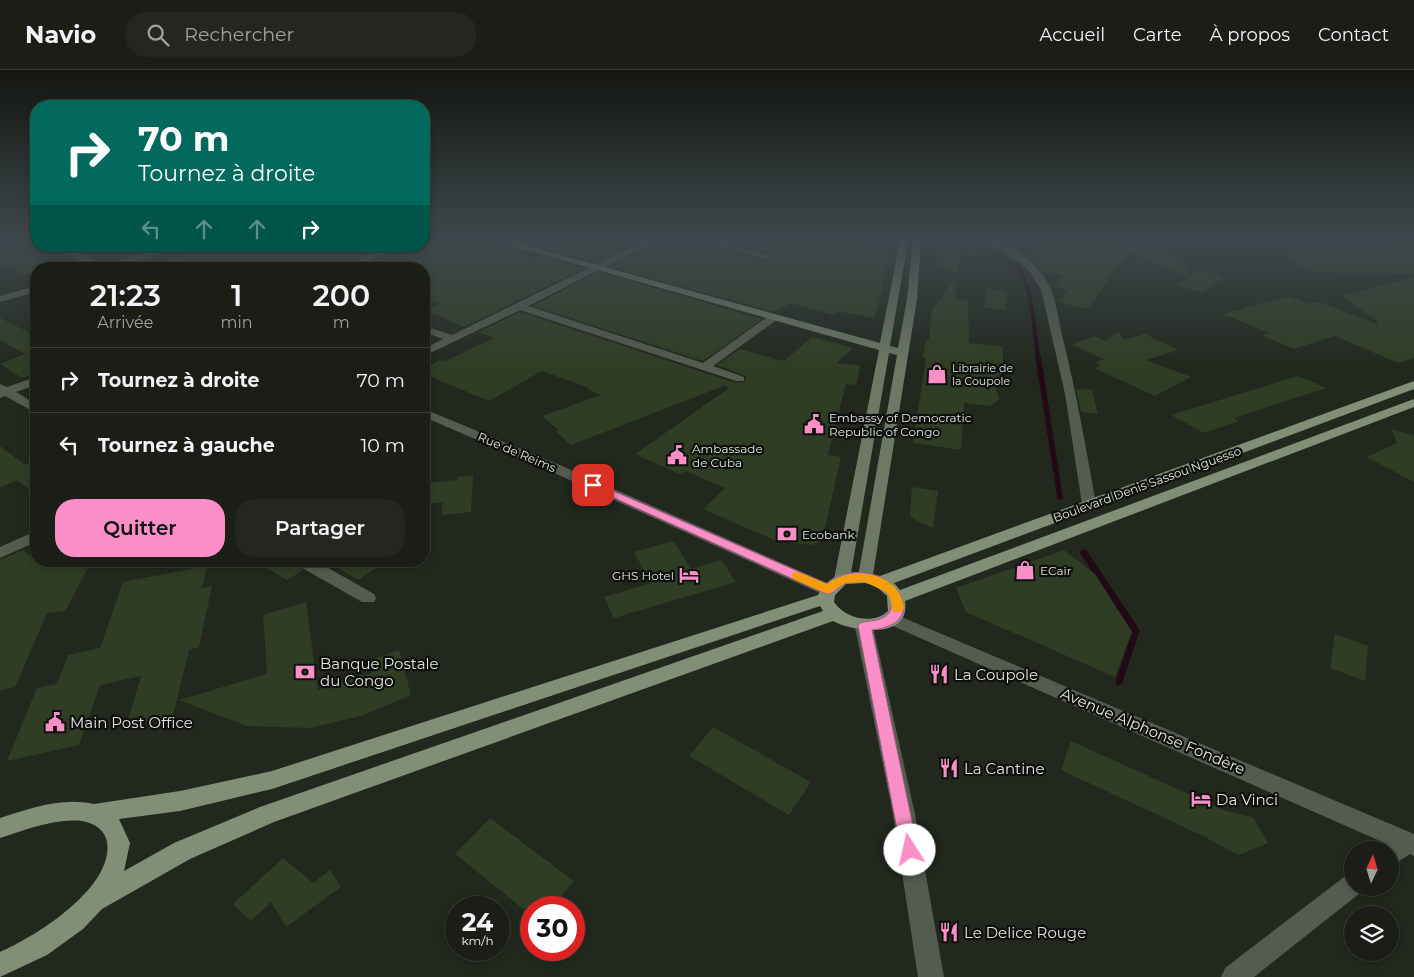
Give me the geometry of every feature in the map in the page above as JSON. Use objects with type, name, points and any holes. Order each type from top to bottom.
[{"type":"main road","points":[[655,283],[903,353]]},
{"type":"main road","points":[[0,965],[18,957],[58,933],[93,901],[182,851],[268,814],[829,601],[842,579],[896,283]]},
{"type":"main road","points":[[873,580],[914,283]]},
{"type":"main road","name":"Boulevard Denis Sassou Nguesso","points":[[873,580],[1089,504],[1414,385]]},
{"type":"main road","name":"Boulevard Denis Sassou Nguesso","points":[[896,598],[1414,403]]},
{"type":"main road","points":[[829,601],[847,622],[864,626],[880,625],[892,619],[898,609],[896,598],[890,589],[873,580],[842,579]]},
{"type":"main road","points":[[0,828],[34,817],[64,811],[96,813],[180,801],[272,780],[829,601]]},
{"type":"main road","points":[[93,901],[113,871],[120,844],[112,824],[96,813]]},
{"type":"street","points":[[430,350],[567,283]]},
{"type":"street","points":[[1044,283],[1071,394],[1089,504]]},
{"type":"street","points":[[0,299],[30,291]]},
{"type":"street","points":[[519,306],[740,379]]},
{"type":"street","points":[[705,367],[774,316]]},
{"type":"street","points":[[430,331],[452,339]]},
{"type":"street","points":[[2,392],[30,383]]},
{"type":"street","points":[[2,392],[30,406]]},
{"type":"street","name":"Rue de Reims","points":[[430,416],[557,469],[829,601]]},
{"type":"street","points":[[0,553],[30,539]]},
{"type":"street","points":[[314,567],[368,598]]},
{"type":"street","name":"Avenue Alphonse Fondère","points":[[892,619],[1411,844]]},
{"type":"street","points":[[864,626],[904,814],[932,977]]},
{"type":"street","points":[[1399,851],[1411,844]]},
{"type":"street","points":[[1234,977],[1344,891]]},
{"type":"building","points":[[430,283],[553,283],[464,327],[430,312],[430,308],[440,304],[430,300]]},
{"type":"building","points":[[576,283],[638,283],[762,319],[703,361],[533,306]]},
{"type":"building","points":[[670,283],[883,283],[874,318],[838,311],[833,315],[790,303],[775,312]]},
{"type":"building","points":[[951,283],[956,283],[955,298],[968,301],[969,343],[1003,347],[1003,382],[994,381],[999,399],[991,406],[964,403],[961,450],[913,443],[926,358],[923,358],[926,340],[929,340],[932,310]]},
{"type":"building","points":[[1057,283],[1106,283],[1087,309],[1058,302],[1068,290],[1054,287]]},
{"type":"building","points":[[1179,283],[1216,283],[1202,292],[1176,285]]},
{"type":"building","points":[[1390,283],[1414,283],[1414,358],[1398,363],[1335,336],[1293,349],[1262,335],[1268,333],[1223,314],[1288,296],[1311,304],[1319,302],[1377,324],[1378,322],[1342,296]]},
{"type":"building","points":[[988,289],[1007,292],[1005,310],[984,307]]},
{"type":"building","points":[[520,312],[736,383],[745,382],[746,376],[717,365],[740,349],[784,361],[812,337],[853,348],[837,363],[860,365],[856,385],[846,384],[828,455],[841,457],[822,541],[811,545],[774,540],[703,509],[725,488],[686,471],[681,475],[635,454],[728,389],[726,385],[571,445],[555,431],[559,430],[542,416],[601,395],[587,389],[589,388],[542,371],[489,401],[430,376],[430,366],[440,360],[445,361],[494,338],[478,332]]},
{"type":"building","points":[[0,318],[30,333],[30,375],[22,378],[0,364],[25,354],[0,340]]},
{"type":"building","points":[[1119,331],[1124,340],[1145,334],[1178,350],[1146,360],[1191,377],[1155,396],[1094,368],[1101,365],[1095,363],[1104,359],[1072,345],[1094,336],[1105,341]]},
{"type":"building","points":[[1298,376],[1326,388],[1234,418],[1239,421],[1204,433],[1171,415]]},
{"type":"building","points":[[1076,389],[1092,390],[1098,414],[1081,412]]},
{"type":"building","points":[[1391,429],[1414,435],[1414,482],[1367,457],[1397,443]]},
{"type":"building","points":[[0,446],[25,465],[30,463],[30,490],[17,480],[0,488]]},
{"type":"building","points":[[473,475],[471,512],[441,515],[443,502],[430,503],[430,483],[457,480],[457,477]]},
{"type":"building","points":[[912,487],[938,491],[933,528],[910,516]]},
{"type":"building","name":"GHS Hotel","points":[[674,541],[691,569],[721,560],[736,582],[614,618],[604,597],[651,583],[634,552]]},
{"type":"building","points":[[23,550],[30,556],[30,567],[89,567],[65,611],[47,613],[15,687],[0,690],[0,560]]},
{"type":"building","points":[[1064,550],[1095,574],[1132,632],[1115,677],[966,612],[956,588]]},
{"type":"building","points":[[207,567],[202,588],[212,586],[199,647],[189,650],[173,716],[126,727],[141,676],[100,685],[79,745],[7,761],[37,688],[57,684],[68,655],[100,648],[123,582]]},
{"type":"building","points":[[265,567],[296,567],[303,570],[287,580]]},
{"type":"building","points":[[336,567],[378,567],[358,580]]},
{"type":"building","points":[[306,602],[318,690],[373,672],[370,660],[399,650],[411,695],[361,716],[310,728],[247,726],[179,700],[267,674],[263,615]]},
{"type":"building","points":[[1335,634],[1368,646],[1365,681],[1330,668]]},
{"type":"building","points":[[713,727],[811,782],[789,815],[689,756]]},
{"type":"building","points":[[1071,741],[1226,811],[1253,817],[1268,843],[1238,855],[1203,836],[1061,770]]},
{"type":"building","points":[[490,818],[574,881],[561,896],[520,896],[520,906],[510,898],[510,896],[507,896],[455,854]]},
{"type":"building","points":[[283,858],[313,883],[330,870],[341,887],[286,927],[271,902],[251,921],[233,904]]},
{"type":"waterway","points":[[1026,283],[1034,323],[1038,358]]},
{"type":"waterway","points":[[1038,356],[1060,497]]},
{"type":"waterway","points":[[1084,553],[1136,631],[1119,682]]},
{"type":"slow traffic","points":[[798,576],[828,590],[842,579],[866,577],[880,582],[890,589],[896,598],[897,608]]},
{"type":"place","name":"Librairie de la Coupole","points":[[937,374]]},
{"type":"place","name":"Embassy of Democratic Republic of Congo","points":[[814,424]]},
{"type":"place","name":"Ambassade de Cuba","points":[[677,455]]},
{"type":"place","name":"Ecobank","points":[[787,534]]},
{"type":"place","name":"ECair","points":[[1025,570]]},
{"type":"place","name":"GHS Hotel","points":[[689,575]]},
{"type":"place","name":"Banque Postale du Congo","points":[[305,672]]},
{"type":"place","name":"La Coupole","points":[[939,674]]},
{"type":"place","name":"Main Post Office","points":[[55,722]]},
{"type":"place","name":"La Cantine","points":[[949,768]]},
{"type":"place","name":"Da Vinci","points":[[1201,799]]},
{"type":"place","name":"Le Delice Rouge","points":[[949,932]]},
{"type":"route","points":[[593,485],[828,590],[842,579],[866,577],[880,582],[890,589],[896,598],[898,609],[892,619],[880,625],[864,626],[910,850]]}]
